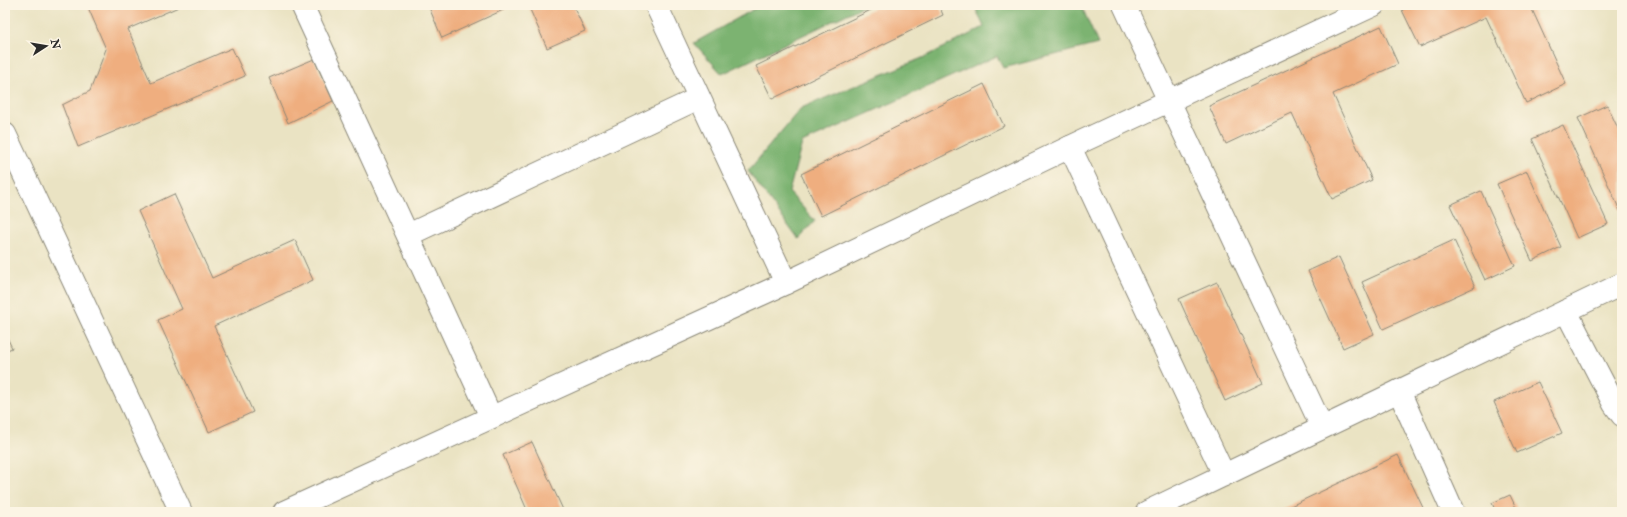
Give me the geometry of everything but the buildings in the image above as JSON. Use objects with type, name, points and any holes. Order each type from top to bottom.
[{"type":"lane","points":[[302,5],[491,416]]},
{"type":"lane","points":[[656,5],[786,283]]},
{"type":"lane","points":[[1124,5],[1322,427]]},
{"type":"lane","points":[[284,512],[491,416],[786,283],[1070,147],[1374,5]]},
{"type":"lane","points":[[408,235],[699,98]]},
{"type":"lane","points":[[5,134],[181,512]]},
{"type":"lane","points":[[1070,147],[1224,475]]},
{"type":"lane","points":[[1147,512],[1622,284]]},
{"type":"lane","points":[[1566,311],[1614,404],[1622,415]]},
{"type":"lane","points":[[1399,390],[1453,512]]},
{"type":"green space","points":[[761,5],[866,5],[722,74],[694,43]]},
{"type":"green space","points":[[974,5],[1081,5],[1098,44],[1003,68],[997,56],[802,143],[789,192],[815,221],[798,239],[748,171],[801,108],[927,56],[984,27]]}]
